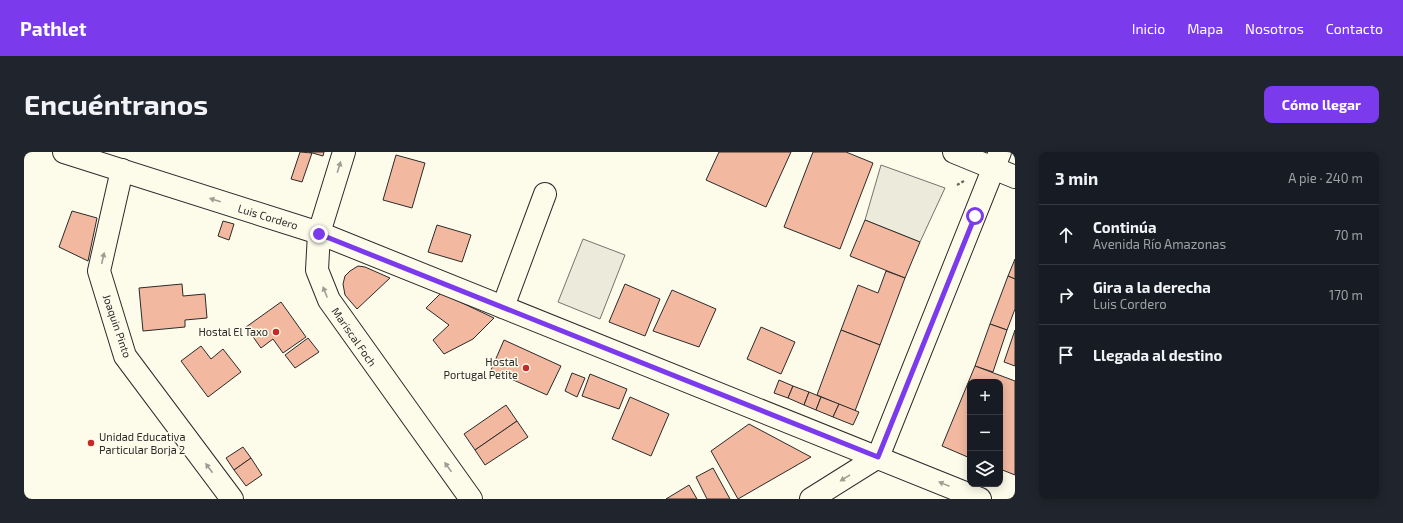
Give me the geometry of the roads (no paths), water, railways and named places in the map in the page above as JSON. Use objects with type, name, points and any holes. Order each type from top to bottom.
[{"type":"street","name":"Luis Cordero","points":[[64,152],[319,234],[980,499]]},
{"type":"street","name":"Mariscal Foch","points":[[344,152],[319,234],[317,270],[329,300],[471,499]]},
{"type":"street","points":[[954,152],[997,160],[1015,177]]},
{"type":"street","points":[[811,499],[878,457],[997,160]]},
{"type":"street","name":"Joaquin Pinto","points":[[122,170],[100,271],[125,356],[232,499]]},
{"type":"street","points":[[503,308],[545,194]]},
{"type":"place","name":"Hostal El Taxo","points":[[276,332]]},
{"type":"place","name":"Hostal Portugal Petite","points":[[526,368]]},
{"type":"place","name":"Unidad Educativa Particular Borja 2","points":[[91,443]]}]
